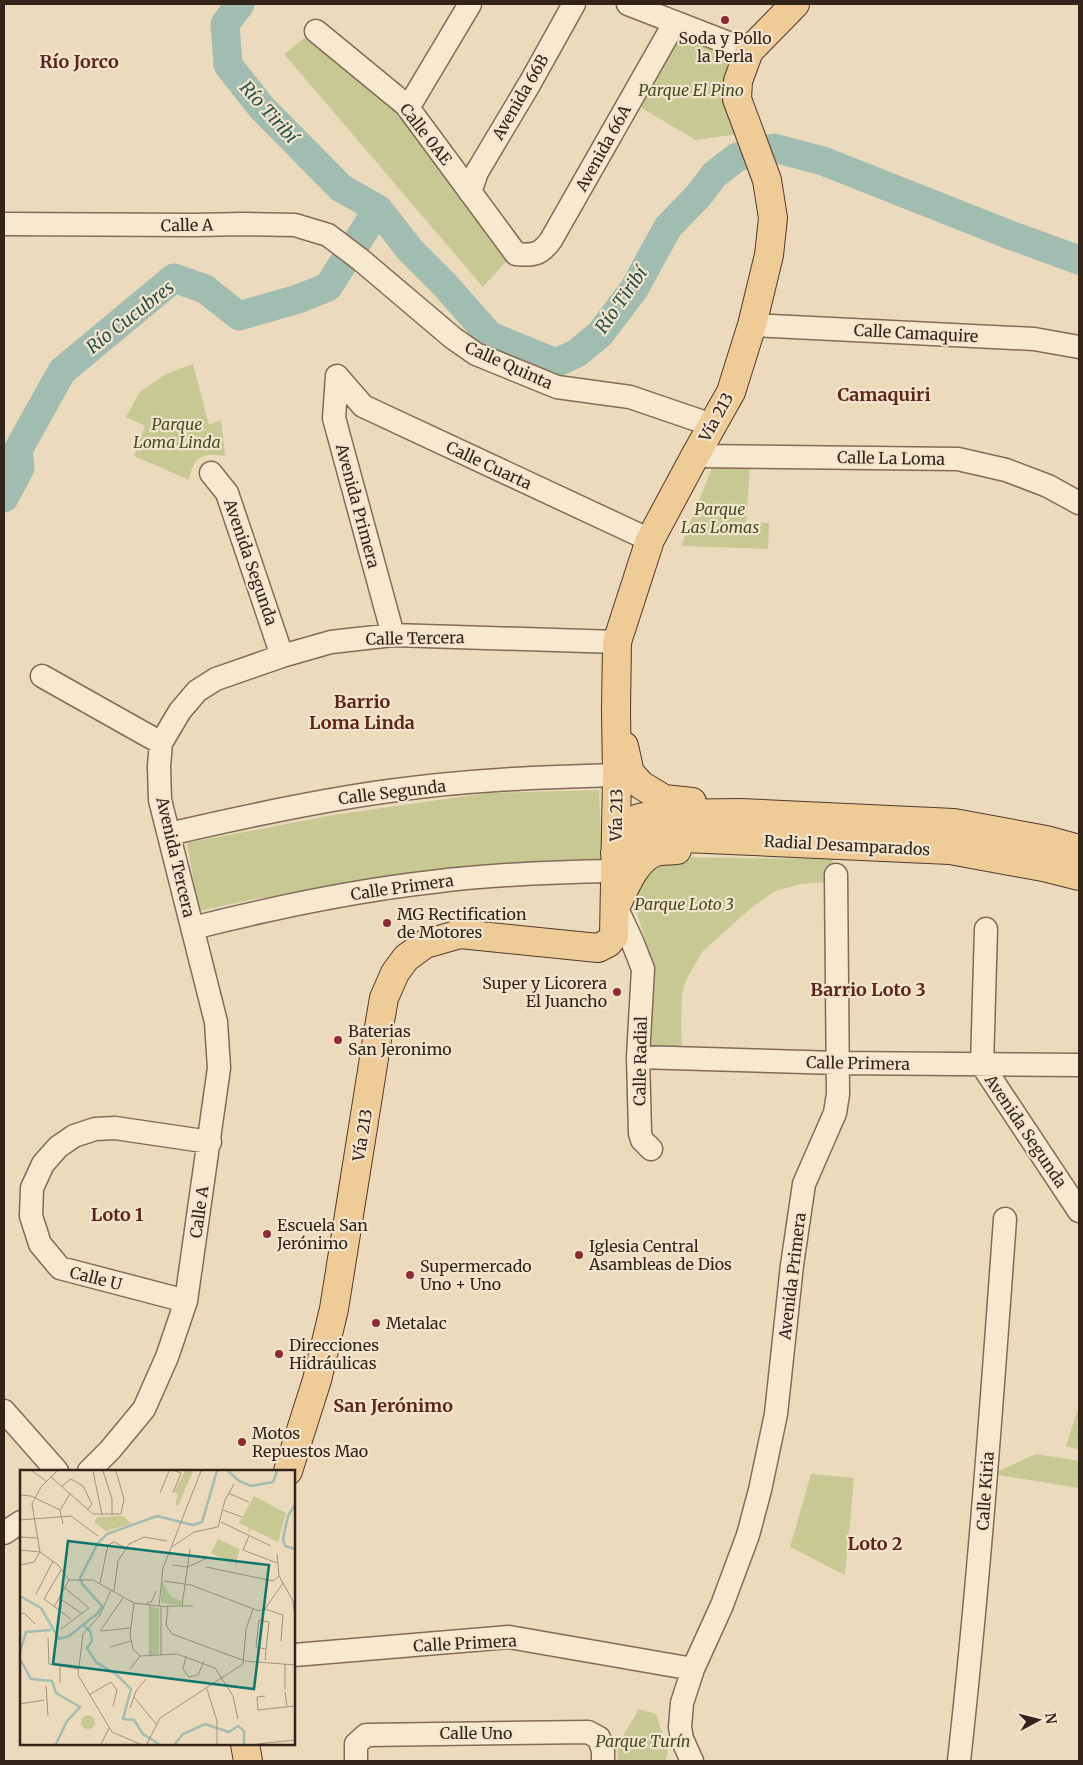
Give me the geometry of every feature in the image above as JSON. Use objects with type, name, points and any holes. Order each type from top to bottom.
[{"type":"main road","name":"Vía 213","points":[[288,1470],[317,1380],[334,1309],[378,1030],[384,998],[395,973],[406,958],[425,944],[460,934],[598,948],[608,943],[614,936],[616,907],[617,642],[650,540],[730,392],[752,326],[769,255],[774,218],[767,180],[738,99],[738,81],[749,51],[795,4]]},
{"type":"main road","points":[[616,711],[630,773],[641,785],[664,799]]},
{"type":"main road","points":[[617,775],[630,788],[646,796],[714,805],[740,813]]},
{"type":"main road","name":"Radial Desamparados","points":[[615,851],[639,818],[660,814],[740,813],[954,823],[1046,840],[1079,850]]},
{"type":"main road","name":"Radial Desamparados","points":[[615,851],[642,840],[663,837],[950,850],[1043,867],[1079,876]]},
{"type":"main road","points":[[616,907],[632,874],[640,863],[654,853],[734,840]]},
{"type":"main road","points":[[245,1745],[248,1761]]},
{"type":"street","points":[[408,108],[470,4]]},
{"type":"street","name":"Avenida 66B","points":[[470,192],[477,172],[574,4]]},
{"type":"street","points":[[628,4],[749,51]]},
{"type":"street","name":"Avenida 66A","points":[[516,254],[539,253],[544,249],[675,22]]},
{"type":"street","name":"Calle 0AE","points":[[316,31],[408,108],[516,254]]},
{"type":"street","name":"Calle A","points":[[4,224],[252,224],[295,226],[328,235],[360,260]]},
{"type":"street","name":"Calle Quinta","points":[[360,260],[453,338],[476,354],[557,388],[630,397],[712,425]]},
{"type":"street","name":"Calle Camaquire","points":[[752,326],[1034,339],[1079,347]]},
{"type":"street","name":"Calle Cuarta","points":[[337,376],[363,406],[650,540]]},
{"type":"street","name":"Avenida Primera","points":[[337,376],[334,418],[393,635]]},
{"type":"street","name":"Calle La Loma","points":[[695,456],[958,459],[1006,470],[1048,486],[1079,503]]},
{"type":"street","name":"Avenida Segunda","points":[[211,473],[228,493],[282,656]]},
{"type":"street","name":"Calle Tercera","points":[[160,743],[180,711],[197,691],[216,679],[282,656],[331,642],[393,635],[617,642]]},
{"type":"street","points":[[42,676],[160,743]]},
{"type":"street","name":"Avenida Tercera","points":[[160,743],[160,800],[193,928]]},
{"type":"street","name":"Calle Segunda","points":[[169,834],[316,802],[391,790],[466,782],[617,775]]},
{"type":"street","name":"Calle Primera","points":[[193,928],[312,900],[432,882],[493,876],[615,851]]},
{"type":"street","name":"Avenida Primera","points":[[692,1761],[682,1739],[680,1715],[682,1703],[693,1669],[722,1605],[748,1535],[760,1490],[776,1414],[792,1265],[804,1184],[835,1113],[838,1094],[836,875]]},
{"type":"street","name":"Calle Radial","points":[[616,907],[643,969],[638,1057],[640,1133],[642,1140],[651,1149]]},
{"type":"street","name":"Calle A","points":[[90,1470],[110,1450],[144,1409],[167,1357],[186,1301],[219,1068],[216,1022],[193,928]]},
{"type":"street","name":"Avenida Segunda","points":[[986,929],[982,1065],[1079,1211]]},
{"type":"street","points":[[598,948],[608,948],[628,955],[643,969]]},
{"type":"street","name":"Calle Primera","points":[[638,1057],[837,1063],[1079,1065]]},
{"type":"street","name":"Calle U","points":[[186,1301],[60,1268],[40,1244],[31,1216],[32,1188],[43,1164],[58,1147],[74,1136],[95,1129],[115,1128],[210,1142]]},
{"type":"street","name":"Calle Kiria","points":[[958,1761],[981,1540],[1005,1219]]},
{"type":"street","points":[[4,1411],[56,1470]]},
{"type":"street","points":[[4,1533],[20,1523]]},
{"type":"street","name":"Calle Primera","points":[[295,1655],[509,1636],[693,1669]]},
{"type":"street","name":"Calle Uno","points":[[356,1752],[366,1734],[588,1732],[599,1738],[603,1751],[603,1761]]},
{"type":"green space","points":[[311,33],[403,111],[512,255],[483,287],[284,54]]},
{"type":"green space","name":"Parque El Pino","points":[[679,33],[741,57],[729,98],[727,115],[738,134],[696,140],[643,109],[641,106]]},
{"type":"green space","name":"Parque Loma Linda","points":[[193,364],[209,425],[221,420],[225,456],[210,455],[200,458],[193,466],[189,480],[134,456],[145,426],[126,417],[140,392],[166,374]]},
{"type":"green space","name":"Parque Las Lomas","points":[[713,465],[750,467],[746,522],[769,523],[768,549],[681,546]]},
{"type":"green space","points":[[599,790],[602,863],[483,869],[254,899],[199,911],[187,843],[333,815],[488,793]]},
{"type":"green space","name":"Parque Loto 3","points":[[666,857],[833,859],[832,879],[775,891],[751,908],[702,952],[687,978],[682,993],[682,1053],[648,1052],[648,962],[646,942],[637,913],[633,886]]},
{"type":"green space","points":[[1079,1405],[1079,1450],[1066,1446]]},
{"type":"green space","points":[[1036,1454],[1079,1461],[1079,1488],[992,1474]]},
{"type":"green space","points":[[811,1474],[854,1478],[845,1575],[790,1547]]},
{"type":"green space","name":"Parque Turín","points":[[639,1709],[656,1714],[668,1751],[665,1761],[618,1761],[617,1746]]},
{"type":"waterway","name":"Río Tiribí","points":[[240,4],[225,24],[228,65],[262,108],[341,188],[378,209],[410,250],[444,284],[490,336],[556,363],[577,353],[600,334],[634,289],[668,227],[699,195],[714,175],[737,157],[774,148],[823,161],[1010,235],[1079,260]]},
{"type":"waterway","name":"Río Cucubres","points":[[4,498],[20,468],[18,450],[62,371],[174,278],[205,289],[239,316],[298,299],[328,287],[378,209]]},
{"type":"place","name":"Soda y Pollo la Perla","points":[[725,20]]},
{"type":"place","name":"MG Rectification de Motores","points":[[387,923]]},
{"type":"place","name":"Super y Licorera El Juancho","points":[[617,992]]},
{"type":"place","name":"Baterias San Jeronimo","points":[[338,1040]]},
{"type":"place","name":"Escuela San Jerónimo","points":[[267,1234]]},
{"type":"place","name":"Iglesia Central Asambleas de Dios","points":[[579,1255]]},
{"type":"place","name":"Supermercado Uno + Uno","points":[[410,1275]]},
{"type":"place","name":"Metalac","points":[[376,1323]]},
{"type":"place","name":"Direcciones Hidráulicas","points":[[279,1354]]},
{"type":"place","name":"Motos Repuestos Mao","points":[[242,1442]]},
{"type":"district","name":"Río Jorco","points":[[79,61]]},
{"type":"district","name":"Camaquiri","points":[[884,394]]},
{"type":"district","name":"Barrio Loma Linda","points":[[362,711]]},
{"type":"district","name":"Barrio Loto 3","points":[[868,989]]},
{"type":"district","name":"Loto 1","points":[[117,1214]]},
{"type":"district","name":"San Jerónimo","points":[[393,1405]]},
{"type":"district","name":"Loto 2","points":[[875,1543]]}]
